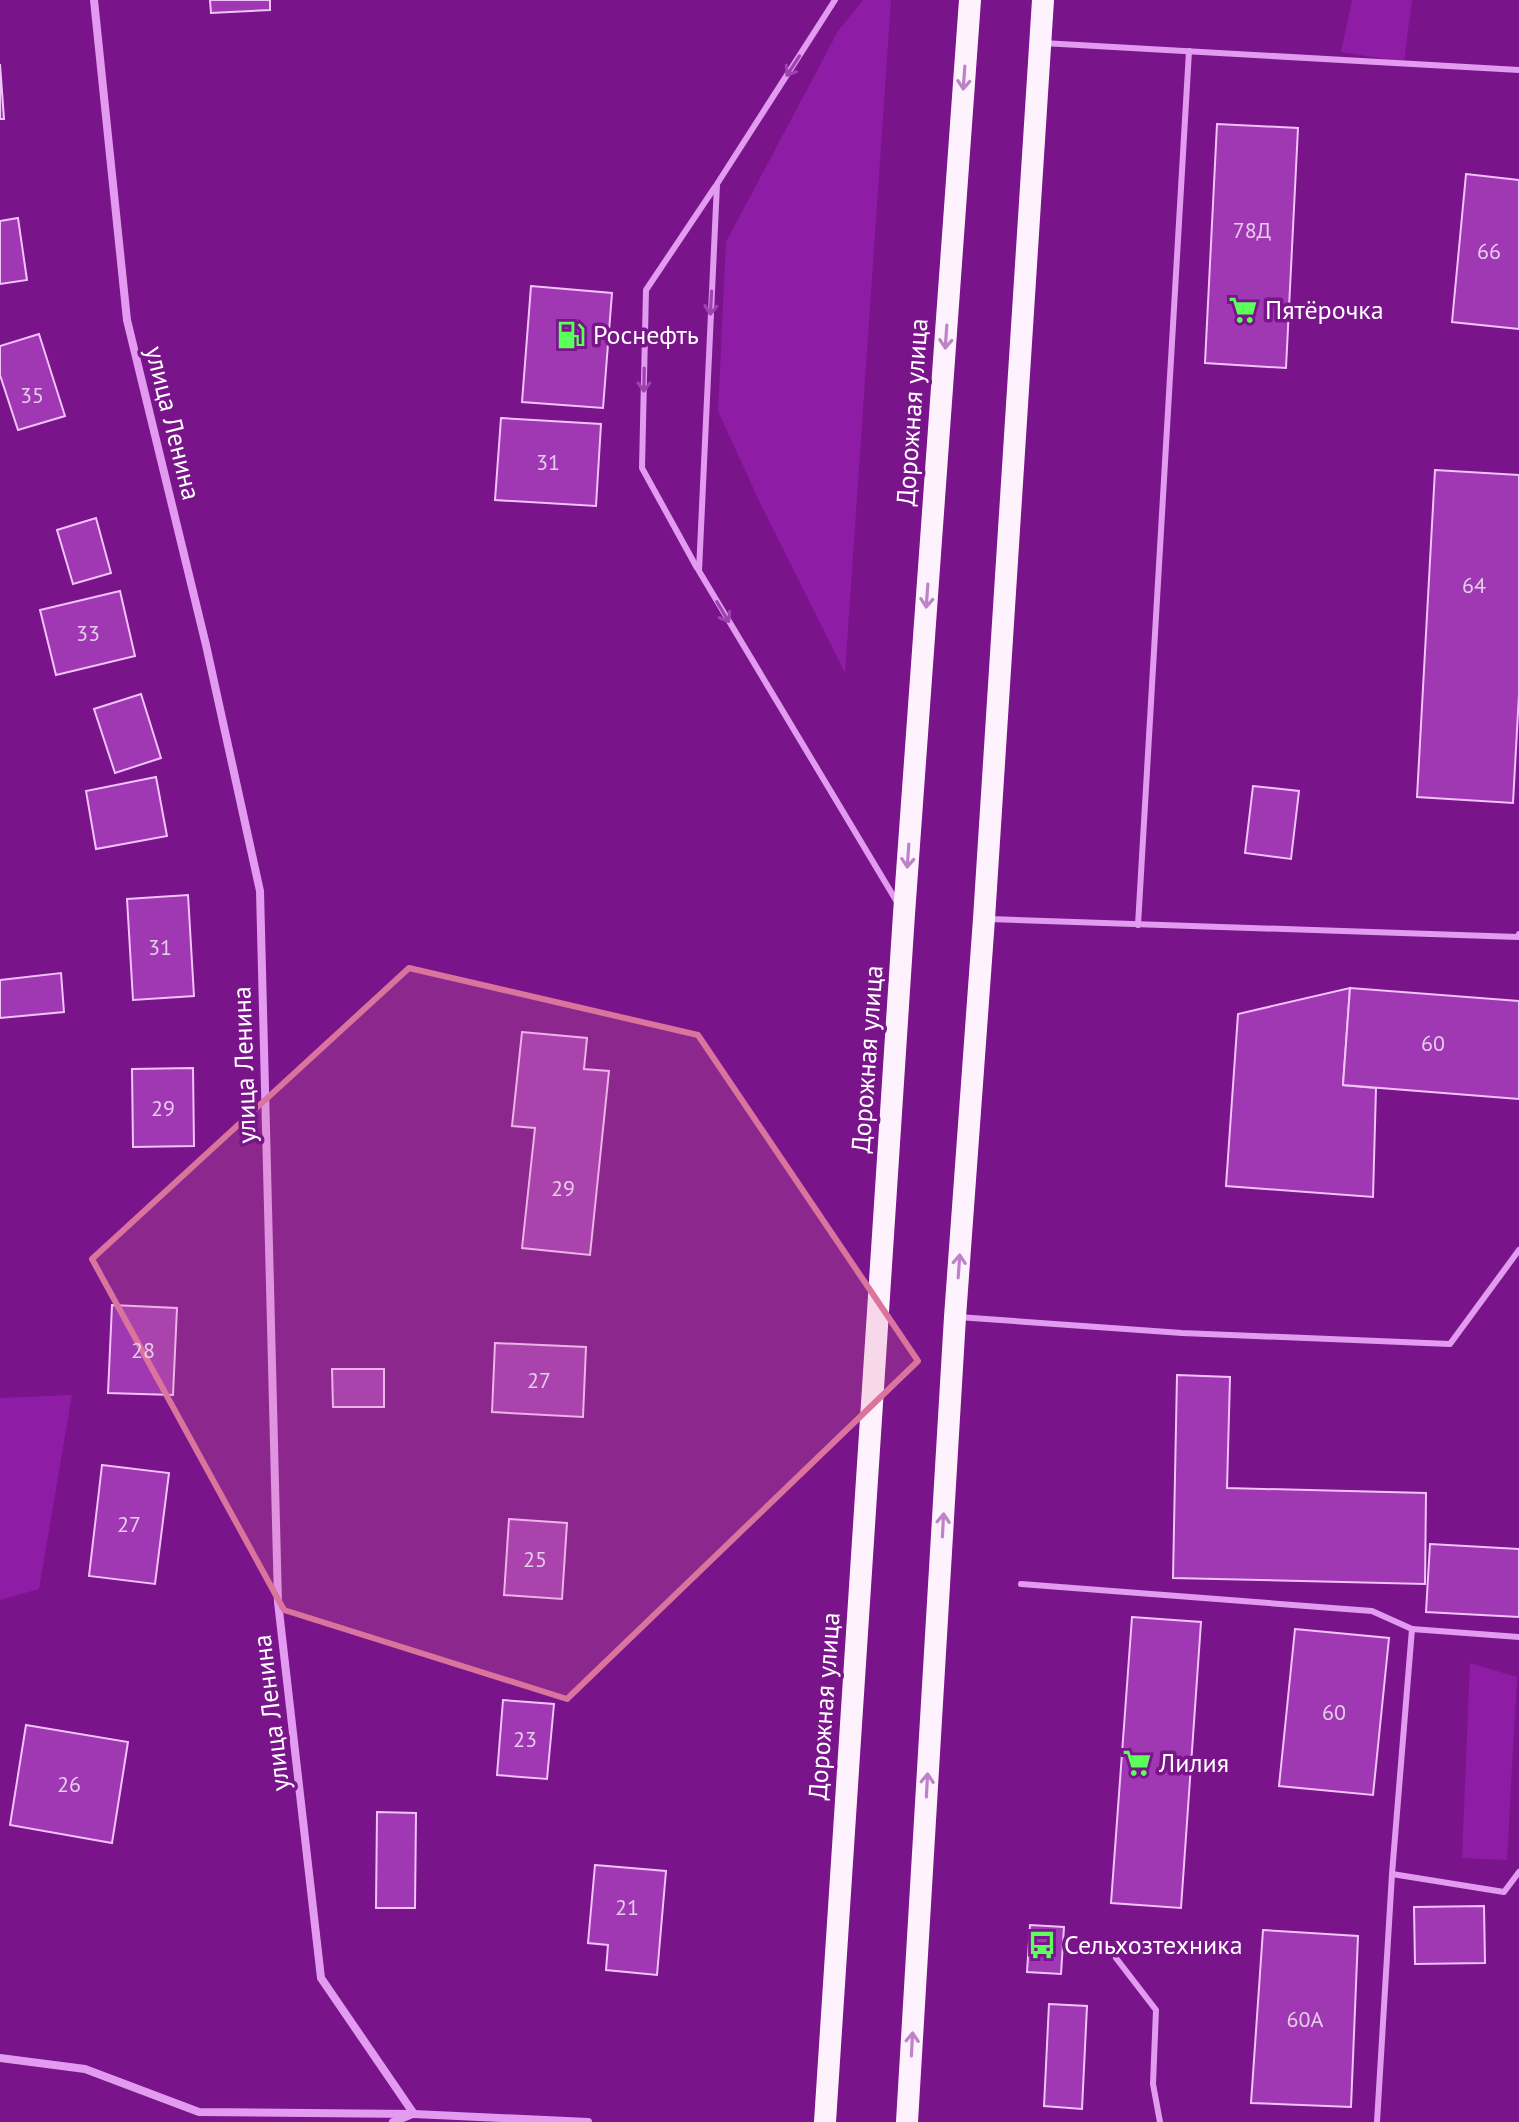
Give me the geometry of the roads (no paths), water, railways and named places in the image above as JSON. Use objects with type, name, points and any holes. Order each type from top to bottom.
[{"type":"highway","name":"Дорожная улица","points":[[825,2122],[904,914],[970,0]]},
{"type":"highway","points":[[907,2122],[955,1317],[984,919],[1043,0]]},
{"type":"street","name":"улица Ленина","points":[[94,0],[127,320],[206,645],[260,891],[278,1602],[321,1978],[413,2118]]},
{"type":"street","points":[[0,2058],[85,2069],[199,2112],[588,2122]]},
{"type":"street","points":[[393,2122],[413,2118]]},
{"type":"lane","points":[[835,0],[646,290],[642,468],[699,571],[904,914]]},
{"type":"lane","points":[[1040,43],[1519,70]]},
{"type":"lane","points":[[1138,925],[1189,51]]},
{"type":"lane","points":[[699,571],[717,184]]},
{"type":"lane","points":[[984,919],[1518,937],[1519,934]]},
{"type":"lane","points":[[955,1317],[1182,1333],[1450,1344],[1519,1250]]},
{"type":"lane","points":[[1021,1584],[1372,1611],[1412,1629],[1519,1637]]},
{"type":"lane","points":[[1377,2122],[1392,1874],[1412,1629]]},
{"type":"lane","points":[[1392,1874],[1504,1892],[1519,1872]]},
{"type":"lane","points":[[1116,1958],[1156,2010],[1153,2084],[1160,2122]]},
{"type":"place","name":"Пятёрочка","points":[[1243,310]]},
{"type":"place","name":"Роснефть","points":[[571,335]]},
{"type":"place","name":"Лилия","points":[[1137,1763]]},
{"type":"place","name":"Сельхозтехника","points":[[1042,1945]]}]
